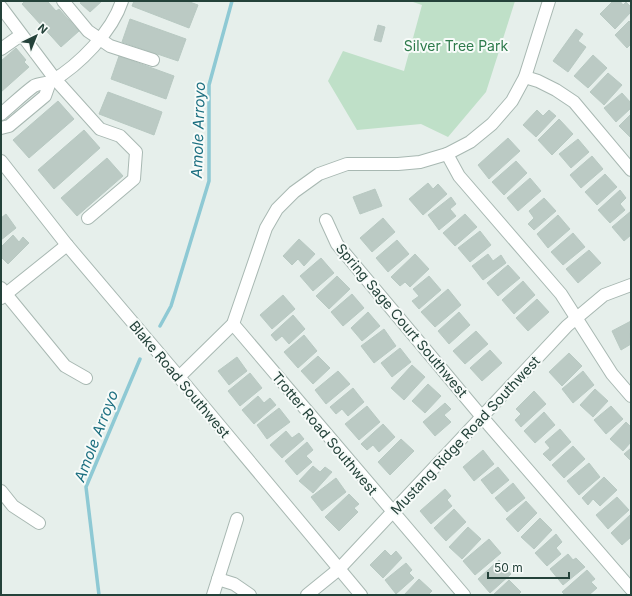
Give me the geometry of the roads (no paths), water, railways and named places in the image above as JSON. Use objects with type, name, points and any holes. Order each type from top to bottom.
[{"type":"street","points":[[63,1],[88,31],[110,46],[153,60]]},
{"type":"street","points":[[1,114],[36,85],[53,81],[92,49],[112,21],[122,1]]},
{"type":"street","points":[[179,377],[233,324],[266,228],[277,209],[294,192],[319,174],[347,164],[398,164],[420,162],[447,154],[470,142],[492,124],[512,101],[525,77],[549,1]]},
{"type":"street","points":[[1,7],[53,81],[100,129],[120,136],[136,152],[134,179],[88,218]]},
{"type":"street","points":[[1,49],[20,35]]},
{"type":"street","points":[[525,77],[538,81],[556,90],[574,102],[631,170]]},
{"type":"street","points":[[1,128],[9,126],[45,96],[53,81]]},
{"type":"street","points":[[20,98],[29,109]]},
{"type":"street","points":[[447,154],[459,176],[561,294],[612,374],[631,396]]},
{"type":"street","name":"Blake Road Southwest","points":[[1,161],[67,245],[360,595]]},
{"type":"street","name":"Spring Sage Court Southwest","points":[[326,220],[337,244],[631,589]]},
{"type":"street","points":[[67,245],[3,293],[65,366],[86,378]]},
{"type":"street","name":"Mustang Ridge Road Southwest","points":[[307,595],[339,569],[576,317],[604,295],[631,285]]},
{"type":"street","name":"Trotter Road Southwest","points":[[233,324],[464,595]]},
{"type":"street","points":[[1,491],[13,506],[39,523]]},
{"type":"street","points":[[213,595],[237,519]]},
{"type":"street","points":[[218,579],[234,584],[250,595]]},
{"type":"waterway","name":"Amole Arroyo","points":[[160,326],[171,306],[209,181],[209,85],[232,1]]},
{"type":"waterway","name":"Amole Arroyo","points":[[99,595],[86,487],[140,359]]},
{"type":"park label","name":"Silver Tree Park","points":[[456,45]]}]
